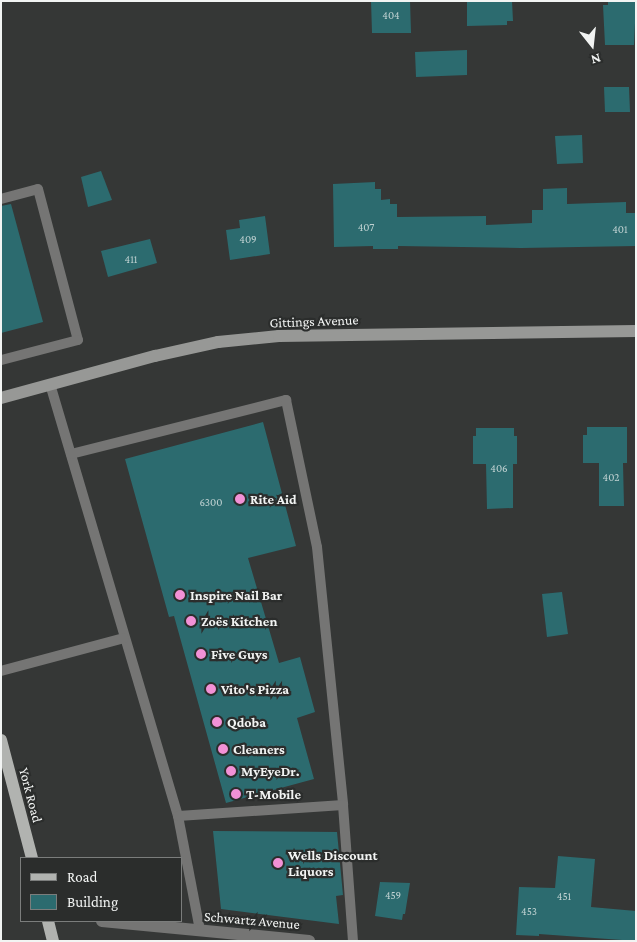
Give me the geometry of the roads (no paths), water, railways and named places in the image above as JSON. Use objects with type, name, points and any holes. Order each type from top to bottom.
[{"type":"main road","name":"York Road","points":[[1,740],[32,857]]},
{"type":"main road","points":[[48,922],[54,941]]},
{"type":"street","name":"Gittings Avenue","points":[[1,398],[155,356],[218,342],[278,336],[636,331]]},
{"type":"street","name":"Schwartz Avenue","points":[[113,922],[309,941]]},
{"type":"lane","points":[[1,199],[38,189],[78,340],[1,360]]},
{"type":"lane","points":[[50,384],[178,816],[200,930]]},
{"type":"lane","points":[[71,454],[286,400],[317,547],[343,805],[353,941]]},
{"type":"lane","points":[[1,671],[124,638]]},
{"type":"lane","points":[[178,816],[343,805]]},
{"type":"place","name":"Rite Aid","points":[[240,499]]},
{"type":"place","name":"Inspire Nail Bar","points":[[180,595]]},
{"type":"place","name":"Zoës Kitchen","points":[[191,621]]},
{"type":"place","name":"Five Guys","points":[[201,654]]},
{"type":"place","name":"Vito's Pizza","points":[[211,689]]},
{"type":"place","name":"Qdoba","points":[[217,722]]},
{"type":"place","name":"Cleaners","points":[[223,749]]},
{"type":"place","name":"MyEyeDr.","points":[[231,771]]},
{"type":"place","name":"T-Mobile","points":[[236,794]]},
{"type":"place","name":"Wells Discount Liquors","points":[[278,863]]}]
